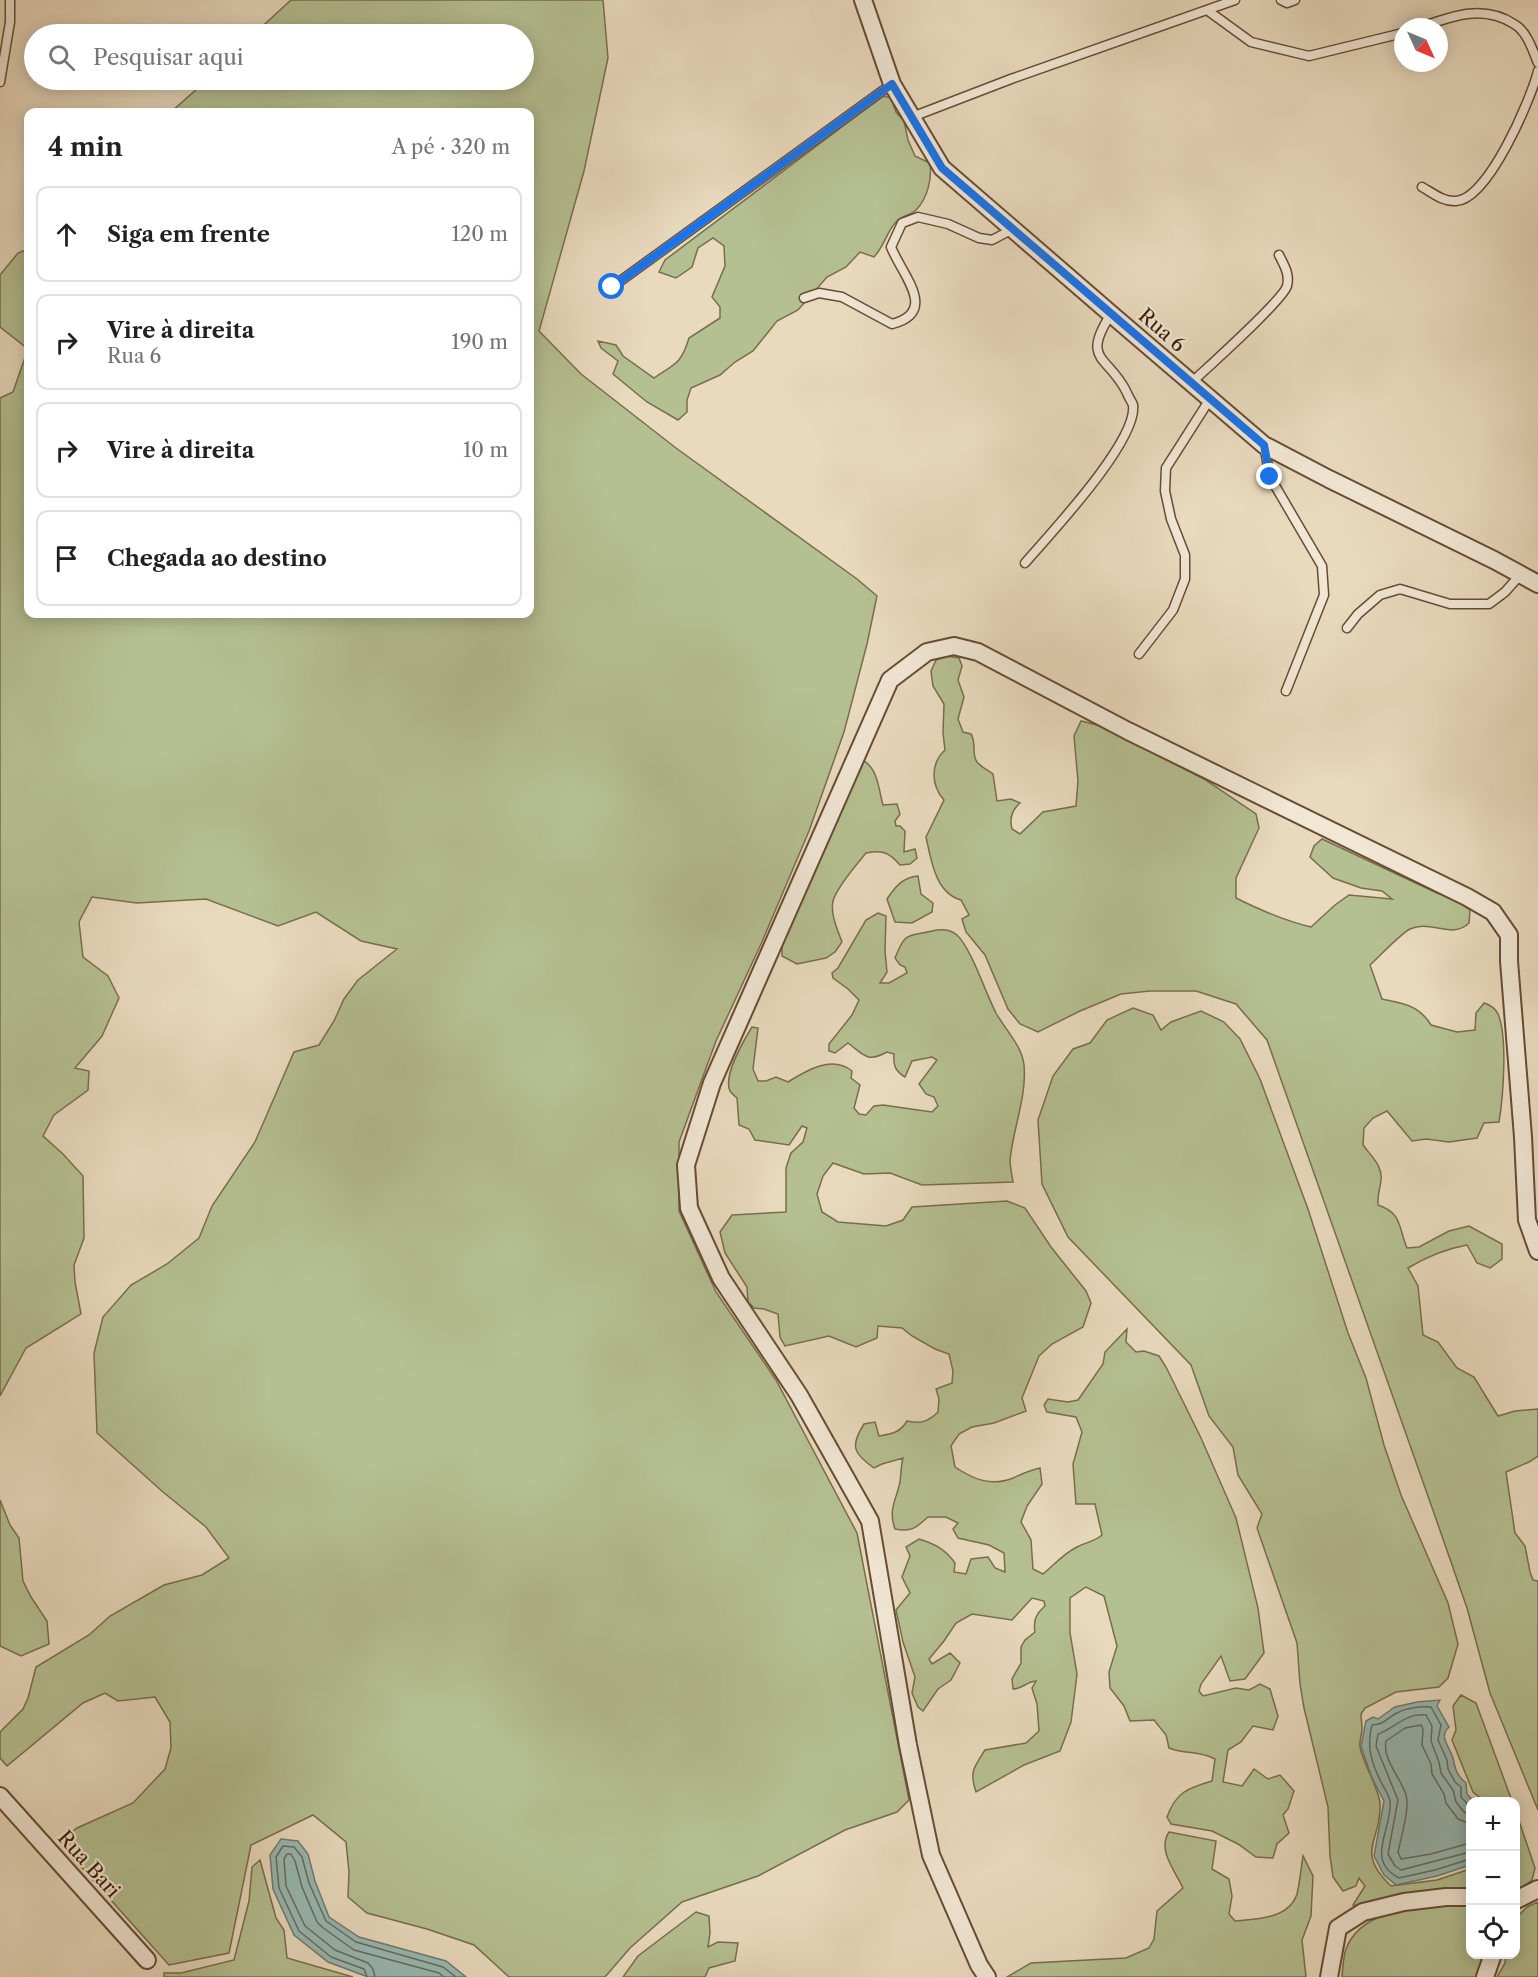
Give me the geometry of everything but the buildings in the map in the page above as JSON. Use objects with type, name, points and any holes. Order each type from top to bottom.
[{"type":"street","name":"Rua 6","points":[[863,0],[892,84],[942,168],[1264,445],[1538,584]]},
{"type":"street","points":[[987,1977],[979,1965],[931,1855],[908,1745],[870,1521],[799,1395],[721,1278],[689,1208],[686,1165],[712,1083],[890,680],[927,652],[954,646],[978,652],[1128,731],[1467,897],[1493,912],[1509,935],[1527,1220],[1538,1251]]},
{"type":"street","name":"Rua Bari","points":[[0,1796],[147,1960]]},
{"type":"street","points":[[1520,1898],[1538,1889]]},
{"type":"street","points":[[1329,1977],[1338,1928],[1363,1911],[1404,1902],[1466,1897]]},
{"type":"street","points":[[1485,1977],[1490,1959]]},
{"type":"lane","points":[[0,82],[10,22],[10,0]]},
{"type":"lane","points":[[912,117],[1011,79],[1235,0]]},
{"type":"lane","points":[[1281,0],[1287,3],[1295,0]]},
{"type":"lane","points":[[1207,10],[1251,42],[1309,56],[1394,35]]},
{"type":"lane","points":[[1448,20],[1477,12],[1516,24],[1529,42],[1538,63]]},
{"type":"lane","points":[[1422,187],[1443,200],[1458,201],[1471,195],[1489,176],[1506,147],[1538,71]]},
{"type":"lane","points":[[612,287],[892,84]]},
{"type":"lane","points":[[804,298],[819,293],[842,297],[892,324],[905,321],[913,314],[915,305],[912,287],[891,248],[902,223],[918,217],[948,224],[979,238],[992,240],[1013,229]]},
{"type":"lane","points":[[1191,383],[1272,305],[1287,287],[1288,272],[1279,255]]},
{"type":"lane","points":[[1024,563],[1095,481],[1129,428],[1133,406],[1122,384],[1103,362],[1096,348],[1099,332],[1111,314]]},
{"type":"lane","points":[[1139,654],[1173,610],[1185,579],[1185,555],[1171,519],[1165,491],[1166,468],[1210,399]]},
{"type":"lane","points":[[1264,445],[1270,477],[1322,566],[1324,595],[1286,690]]},
{"type":"lane","points":[[1347,628],[1358,614],[1380,595],[1400,589],[1450,604],[1489,604],[1505,592],[1521,574]]},
{"type":"green space","points":[[291,0],[603,0],[608,58],[584,171],[539,331],[581,374],[676,448],[857,579],[877,596],[844,732],[809,831],[761,944],[716,1041],[679,1142],[679,1211],[716,1292],[776,1380],[857,1533],[909,1800],[897,1812],[845,1830],[758,1876],[682,1902],[630,1948],[605,1977],[509,1977],[474,1945],[427,1929],[367,1913],[348,1897],[349,1872],[346,1842],[313,1815],[251,1845],[229,1953],[169,1965],[59,1842],[77,1828],[133,1803],[165,1769],[171,1748],[170,1722],[155,1697],[118,1701],[105,1693],[83,1703],[7,1766],[0,1758],[0,1732],[23,1709],[36,1667],[89,1635],[110,1616],[164,1585],[202,1575],[229,1558],[206,1527],[97,1433],[94,1353],[103,1317],[131,1285],[167,1264],[199,1238],[212,1206],[255,1142],[294,1052],[319,1045],[344,999],[358,980],[397,949],[361,941],[316,912],[278,926],[206,899],[137,903],[92,897],[79,922],[83,957],[108,976],[119,998],[102,1036],[75,1068],[89,1071],[88,1090],[54,1115],[43,1136],[83,1176],[84,1238],[74,1265],[81,1314],[26,1348],[0,1396],[0,398],[13,392],[24,360],[24,618],[534,618],[534,108],[176,108],[196,90],[534,90],[534,24],[265,24]]},
{"type":"green space","points":[[883,96],[891,98],[896,112],[904,121],[908,140],[915,156],[930,163],[930,175],[926,194],[920,205],[914,212],[896,222],[874,257],[860,252],[846,267],[827,277],[798,310],[777,321],[753,351],[720,375],[691,388],[687,400],[687,412],[678,420],[647,402],[613,374],[618,361],[601,348],[598,341],[616,345],[623,356],[654,378],[680,359],[689,338],[720,318],[720,307],[712,297],[725,266],[724,246],[713,238],[698,248],[692,267],[676,278],[659,272],[665,260]]},
{"type":"green space","points":[[24,251],[24,346],[0,327],[0,275],[18,253]]},
{"type":"green space","points":[[947,656],[959,658],[962,666],[958,680],[964,697],[958,719],[963,732],[971,734],[977,762],[993,774],[997,801],[1011,799],[1020,803],[1013,811],[1011,821],[1012,829],[1020,834],[1043,812],[1076,806],[1078,781],[1074,736],[1081,721],[1101,726],[1204,779],[1256,814],[1259,828],[1236,878],[1236,898],[1263,911],[1311,927],[1349,895],[1392,899],[1382,891],[1361,888],[1333,878],[1310,857],[1314,846],[1322,839],[1437,893],[1457,900],[1470,910],[1469,923],[1462,928],[1448,930],[1425,926],[1410,929],[1370,965],[1382,999],[1416,1009],[1431,1025],[1457,1032],[1475,1030],[1476,1013],[1484,1003],[1496,1010],[1501,1024],[1504,1052],[1499,1122],[1484,1123],[1477,1138],[1449,1142],[1426,1139],[1412,1141],[1387,1111],[1373,1118],[1364,1128],[1363,1145],[1380,1170],[1378,1205],[1386,1208],[1395,1216],[1407,1248],[1419,1247],[1449,1231],[1469,1226],[1502,1244],[1502,1259],[1490,1268],[1477,1263],[1467,1245],[1437,1254],[1408,1268],[1418,1286],[1423,1335],[1438,1342],[1457,1368],[1474,1377],[1498,1416],[1515,1411],[1538,1409],[1538,1456],[1506,1472],[1515,1533],[1525,1546],[1533,1580],[1538,1581],[1538,1810],[1490,1693],[1467,1608],[1267,1040],[1236,1004],[1196,991],[1150,991],[1121,994],[1038,1032],[1020,1024],[1008,1009],[985,955],[966,932],[962,919],[969,915],[961,900],[952,896],[940,883],[932,865],[926,837],[944,800],[937,788],[934,775],[937,762],[945,750],[944,704],[933,686],[931,671],[936,660]]},
{"type":"green space","points":[[864,761],[875,775],[883,805],[897,804],[900,814],[895,821],[896,826],[900,826],[905,831],[904,852],[915,849],[917,858],[910,864],[900,865],[885,853],[866,853],[842,883],[833,901],[833,917],[842,942],[835,952],[826,958],[797,964],[782,956],[782,940],[859,764]]},
{"type":"green space","points":[[918,876],[921,894],[933,903],[932,912],[912,923],[895,922],[887,899],[900,883]]},
{"type":"green space","points":[[878,913],[886,916],[887,972],[880,983],[889,983],[907,973],[905,967],[900,965],[895,958],[905,939],[938,930],[951,932],[957,935],[968,950],[996,1013],[1020,1051],[1024,1065],[1024,1089],[1010,1160],[1013,1182],[922,1185],[890,1173],[864,1174],[833,1163],[823,1176],[817,1194],[822,1212],[838,1222],[886,1226],[903,1220],[912,1207],[1007,1201],[1025,1208],[1051,1247],[1086,1291],[1091,1303],[1083,1327],[1052,1344],[1039,1356],[1022,1398],[1026,1411],[994,1423],[972,1427],[959,1434],[951,1446],[955,1467],[969,1475],[990,1482],[1005,1481],[1040,1468],[1042,1484],[1027,1506],[1021,1522],[1031,1540],[1033,1569],[1043,1574],[1072,1550],[1102,1535],[1095,1504],[1076,1504],[1073,1464],[1082,1432],[1076,1417],[1047,1412],[1044,1405],[1048,1399],[1068,1402],[1078,1400],[1103,1364],[1105,1352],[1127,1329],[1126,1342],[1136,1352],[1144,1351],[1159,1356],[1201,1438],[1236,1518],[1258,1608],[1264,1653],[1245,1679],[1230,1681],[1221,1656],[1201,1684],[1199,1691],[1203,1696],[1236,1688],[1249,1690],[1260,1684],[1270,1689],[1278,1716],[1273,1730],[1253,1726],[1241,1742],[1228,1750],[1223,1782],[1242,1786],[1254,1769],[1268,1779],[1280,1775],[1294,1791],[1288,1809],[1283,1815],[1289,1833],[1277,1844],[1273,1858],[1256,1857],[1238,1844],[1212,1831],[1171,1824],[1167,1817],[1179,1796],[1196,1786],[1212,1781],[1215,1759],[1203,1754],[1169,1748],[1166,1735],[1154,1720],[1130,1721],[1124,1706],[1110,1688],[1109,1672],[1117,1646],[1104,1596],[1086,1587],[1070,1598],[1070,1633],[1077,1674],[1071,1722],[1060,1751],[1024,1765],[976,1792],[973,1774],[985,1750],[1026,1743],[1039,1731],[1037,1704],[1032,1688],[1036,1681],[1013,1689],[1012,1679],[1021,1663],[1021,1647],[1025,1640],[1035,1632],[1034,1624],[1037,1615],[1045,1606],[1044,1601],[1032,1598],[1012,1620],[972,1614],[956,1623],[929,1659],[932,1664],[950,1653],[960,1663],[951,1680],[938,1689],[923,1711],[918,1707],[912,1693],[915,1677],[903,1642],[896,1610],[910,1593],[902,1577],[910,1556],[906,1547],[919,1539],[930,1543],[951,1558],[955,1563],[954,1572],[966,1574],[971,1559],[988,1557],[995,1568],[1005,1572],[1004,1553],[989,1545],[958,1538],[953,1529],[958,1523],[946,1517],[928,1517],[913,1528],[895,1529],[892,1510],[900,1482],[903,1458],[874,1468],[858,1453],[855,1444],[864,1424],[875,1422],[879,1436],[891,1434],[907,1421],[927,1420],[938,1412],[939,1399],[936,1389],[952,1383],[953,1371],[949,1354],[935,1349],[902,1328],[878,1326],[877,1338],[856,1347],[829,1336],[785,1346],[780,1337],[778,1314],[754,1308],[748,1302],[747,1287],[725,1253],[720,1232],[732,1215],[786,1212],[786,1168],[791,1153],[803,1142],[807,1128],[802,1126],[789,1145],[755,1140],[749,1129],[739,1125],[737,1098],[730,1091],[729,1076],[735,1058],[752,1027],[758,1028],[753,1069],[758,1081],[776,1077],[788,1082],[811,1069],[836,1064],[852,1071],[851,1078],[860,1085],[854,1108],[859,1114],[866,1115],[874,1106],[883,1105],[932,1112],[938,1106],[934,1097],[926,1094],[919,1084],[937,1060],[932,1057],[912,1061],[905,1077],[895,1067],[894,1054],[887,1052],[870,1057],[848,1043],[835,1053],[829,1051],[829,1044],[852,1015],[859,1000],[833,978],[832,973],[838,968],[866,920]]},
{"type":"green space","points":[[1133,1008],[1153,1015],[1161,1030],[1171,1022],[1201,1011],[1224,1022],[1240,1039],[1260,1079],[1308,1209],[1348,1333],[1366,1378],[1384,1445],[1401,1495],[1448,1603],[1458,1644],[1448,1678],[1439,1687],[1396,1692],[1365,1708],[1361,1714],[1360,1747],[1380,1804],[1380,1817],[1372,1846],[1374,1864],[1391,1886],[1437,1880],[1466,1870],[1466,1892],[1362,1907],[1353,1905],[1365,1886],[1359,1878],[1356,1886],[1343,1891],[1333,1877],[1328,1807],[1304,1708],[1297,1643],[1257,1528],[1262,1514],[1238,1475],[1233,1447],[1209,1416],[1191,1365],[1068,1237],[1042,1184],[1038,1120],[1053,1076],[1073,1049],[1090,1043],[1107,1020]]},
{"type":"green space","points":[[0,1500],[10,1525],[19,1538],[23,1581],[47,1621],[49,1644],[21,1656],[0,1646]]},
{"type":"green space","points":[[1461,1695],[1476,1703],[1511,1797],[1479,1797],[1473,1792],[1452,1740],[1456,1730],[1453,1706]]},
{"type":"green space","points":[[1520,1824],[1535,1868],[1532,1880],[1520,1889]]},
{"type":"green space","points":[[1169,1832],[1216,1841],[1212,1869],[1229,1879],[1232,1896],[1229,1914],[1235,1921],[1271,1916],[1287,1908],[1297,1894],[1303,1856],[1313,1876],[1311,1916],[1302,1940],[1306,1977],[1007,1977],[1031,1963],[1126,1958],[1149,1948],[1154,1939],[1157,1911],[1183,1888],[1166,1853],[1166,1839]]},
{"type":"green space","points":[[260,1860],[276,1918],[284,1930],[287,1958],[353,1977],[164,1977],[164,1973],[181,1973],[234,1960],[249,1901],[252,1867]]},
{"type":"green space","points":[[1538,1902],[1538,1977],[1497,1977],[1506,1959],[1520,1959],[1520,1914],[1527,1907]]},
{"type":"green space","points":[[1444,1904],[1466,1906],[1466,1959],[1483,1959],[1477,1977],[1342,1977],[1346,1949],[1353,1936],[1362,1927],[1388,1914]]},
{"type":"green space","points":[[696,1912],[709,1916],[708,1947],[718,1942],[738,1943],[735,1961],[709,1968],[705,1977],[623,1977],[638,1956]]},
{"type":"water","points":[[1440,1700],[1437,1706],[1449,1727],[1445,1735],[1446,1742],[1457,1772],[1466,1783],[1470,1797],[1466,1797],[1466,1866],[1437,1876],[1396,1885],[1384,1875],[1374,1856],[1384,1801],[1372,1778],[1361,1746],[1366,1721],[1373,1717],[1378,1719],[1395,1707]]},
{"type":"water","points":[[281,1839],[298,1841],[308,1854],[315,1881],[329,1917],[359,1937],[446,1961],[466,1977],[368,1977],[328,1962],[294,1935],[273,1889],[270,1855]]},
{"type":"route","points":[[612,287],[892,84],[942,168],[1264,445],[1270,477]]}]
